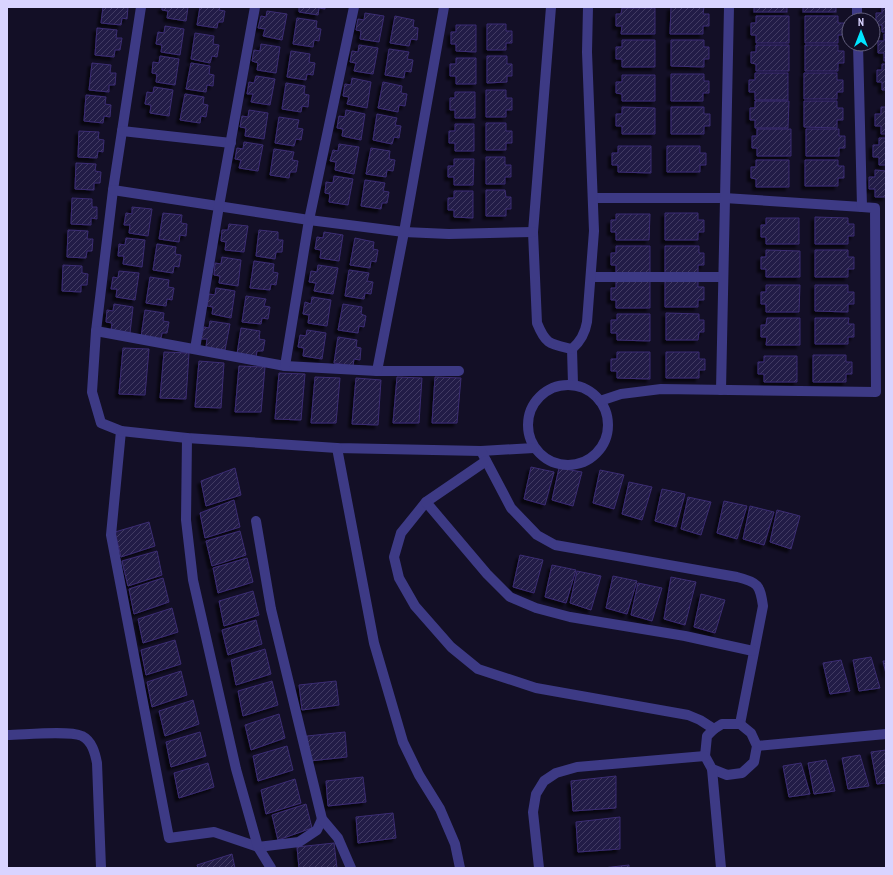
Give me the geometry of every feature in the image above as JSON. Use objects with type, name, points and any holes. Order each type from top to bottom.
[{"type":"street","points":[[141,7],[113,190],[96,330],[92,392],[101,423],[121,431],[187,438],[337,448],[481,451],[534,448]]},
{"type":"street","points":[[195,349],[255,7]]},
{"type":"street","points":[[285,366],[309,220],[354,7]]},
{"type":"street","points":[[377,371],[404,232],[444,7]]},
{"type":"street","points":[[551,7],[533,232],[537,323],[543,337],[553,345],[572,349]]},
{"type":"street","points":[[573,384],[572,349],[585,332],[587,322],[594,231],[587,52],[588,7]]},
{"type":"street","points":[[721,390],[729,7]]},
{"type":"street","points":[[858,52],[862,207]]},
{"type":"street","points":[[122,131],[231,144]]},
{"type":"street","points":[[113,190],[309,220],[404,232],[449,234],[533,232]]},
{"type":"street","points":[[593,198],[724,198],[886,208]]},
{"type":"street","points":[[600,401],[621,394],[661,389],[881,392],[875,208]]},
{"type":"street","points":[[591,277],[723,277]]},
{"type":"street","points":[[96,330],[285,366],[377,371],[459,371]]},
{"type":"street","points":[[573,384],[594,393],[600,401],[608,412],[608,435],[596,455],[576,465],[552,463],[534,448],[527,426],[533,404],[550,388],[573,384]]},
{"type":"street","points":[[121,431],[111,535],[169,838],[214,832],[258,847],[299,842],[317,830],[322,819]]},
{"type":"street","points":[[187,438],[186,520],[193,580],[236,769],[258,847],[271,868]]},
{"type":"street","points":[[337,448],[374,644],[403,742],[419,775],[440,809],[455,844],[460,868]]},
{"type":"street","points":[[481,451],[511,508],[537,535],[555,545],[737,577],[751,581],[758,587],[763,606],[740,724]]},
{"type":"street","points":[[486,461],[426,502],[401,533],[394,557],[399,578],[415,606],[451,647],[478,669],[536,688],[688,716],[700,720],[714,729]]},
{"type":"street","points":[[426,502],[487,574],[510,597],[536,608],[570,617],[685,636],[753,652]]},
{"type":"street","points":[[256,521],[271,609],[322,819],[338,838],[351,868]]},
{"type":"street","points":[[712,768],[727,775],[742,772],[754,762],[757,746],[751,733],[740,724],[722,724],[707,736],[705,756],[712,768],[721,868]]},
{"type":"street","points":[[7,735],[71,734],[82,736],[89,742],[94,750],[97,762],[101,868]]},
{"type":"street","points":[[757,746],[886,734]]},
{"type":"street","points":[[539,868],[533,812],[536,794],[544,781],[556,773],[577,767],[705,756]]},
{"type":"building","points":[[103,7],[128,7],[127,19],[122,18],[121,25],[101,23]]},
{"type":"building","points":[[162,7],[188,7],[186,21],[167,18],[168,11],[162,10]]},
{"type":"building","points":[[200,7],[220,7],[219,10],[225,11],[223,22],[218,22],[217,28],[197,25]]},
{"type":"building","points":[[299,7],[325,7],[325,9],[319,8],[318,15],[299,12]]},
{"type":"building","points":[[671,7],[704,7],[703,14],[709,14],[709,26],[703,26],[703,34],[670,34]]},
{"type":"building","points":[[754,7],[787,7],[787,12],[754,12]]},
{"type":"building","points":[[803,7],[836,7],[836,12],[803,12]]},
{"type":"building","points":[[882,7],[886,7],[886,32],[882,32]]},
{"type":"building","points":[[622,8],[655,8],[655,34],[621,34],[622,26],[616,26],[616,14],[621,14]]},
{"type":"building","points":[[267,11],[287,14],[282,40],[263,36],[265,29],[258,28],[261,16],[266,17]]},
{"type":"building","points":[[365,13],[384,16],[379,42],[360,39],[361,31],[356,30],[358,19],[364,20]]},
{"type":"building","points":[[395,16],[414,20],[413,27],[418,28],[417,40],[411,39],[409,46],[390,43]]},
{"type":"building","points":[[756,16],[789,16],[789,43],[756,43],[756,35],[751,35],[751,23],[756,23]]},
{"type":"building","points":[[805,16],[838,16],[838,23],[841,23],[841,35],[838,35],[838,43],[805,43]]},
{"type":"building","points":[[297,18],[317,21],[316,28],[321,29],[319,41],[314,40],[313,47],[293,44]]},
{"type":"building","points":[[487,24],[506,24],[506,31],[512,31],[512,43],[506,43],[506,50],[487,50]]},
{"type":"building","points":[[456,25],[476,25],[476,52],[456,51],[456,44],[451,44],[451,32],[456,32]]},
{"type":"building","points":[[165,26],[184,29],[180,55],[161,52],[162,45],[156,44],[158,32],[164,33]]},
{"type":"building","points":[[97,28],[117,30],[116,38],[122,38],[120,50],[115,50],[114,57],[95,55]]},
{"type":"building","points":[[195,33],[214,36],[213,44],[219,45],[217,57],[212,56],[210,63],[191,59]]},
{"type":"building","points":[[884,34],[886,34],[886,61],[884,61],[884,53],[878,53],[881,52],[881,41],[884,41]]},
{"type":"building","points":[[622,40],[655,40],[655,67],[622,67],[622,59],[616,59],[616,47],[622,47]]},
{"type":"building","points":[[671,40],[704,40],[704,47],[709,47],[709,59],[704,59],[704,67],[671,66]]},
{"type":"building","points":[[261,44],[280,47],[276,73],[257,70],[258,63],[252,61],[254,50],[260,51]]},
{"type":"building","points":[[359,45],[378,48],[373,74],[354,71],[356,63],[350,62],[352,51],[358,52]]},
{"type":"building","points":[[756,45],[789,45],[789,71],[756,71],[756,64],[751,63],[751,52],[756,52]]},
{"type":"building","points":[[805,45],[838,45],[838,51],[844,52],[844,63],[838,63],[838,71],[805,71]]},
{"type":"building","points":[[389,49],[409,52],[407,59],[413,60],[411,72],[405,71],[404,78],[385,75]]},
{"type":"building","points":[[291,51],[310,54],[309,62],[315,63],[313,75],[307,74],[306,80],[287,77]]},
{"type":"building","points":[[160,56],[179,59],[175,85],[156,82],[157,74],[152,73],[153,62],[159,63]]},
{"type":"building","points":[[487,56],[507,56],[507,64],[512,64],[512,76],[507,76],[507,82],[487,83]]},
{"type":"building","points":[[456,58],[476,58],[476,84],[456,84],[456,76],[450,76],[450,64],[456,64]]},
{"type":"building","points":[[92,63],[111,65],[110,73],[116,73],[115,85],[109,85],[109,92],[89,90]]},
{"type":"building","points":[[191,63],[210,66],[209,74],[214,75],[213,86],[207,85],[206,92],[186,89]]},
{"type":"building","points":[[882,64],[886,64],[886,90],[882,90],[882,82],[877,82],[877,70],[882,70]]},
{"type":"building","points":[[755,73],[788,73],[788,100],[755,100],[755,92],[749,92],[749,80],[755,80]]},
{"type":"building","points":[[804,73],[837,73],[837,80],[843,80],[843,92],[837,92],[837,99],[804,99]]},
{"type":"building","points":[[671,74],[704,74],[704,81],[709,81],[709,93],[703,93],[703,101],[671,101]]},
{"type":"building","points":[[622,75],[655,75],[655,101],[622,101],[622,94],[616,93],[616,82],[622,82]]},
{"type":"building","points":[[256,76],[275,79],[270,105],[251,102],[253,94],[247,94],[249,82],[254,83]]},
{"type":"building","points":[[352,78],[371,82],[367,108],[347,104],[349,97],[343,96],[345,84],[351,85]]},
{"type":"building","points":[[383,82],[402,86],[401,93],[407,94],[405,106],[399,105],[398,112],[378,108]]},
{"type":"building","points":[[286,83],[305,86],[304,94],[309,95],[308,107],[302,106],[301,112],[282,109]]},
{"type":"building","points":[[154,87],[173,90],[169,116],[150,113],[151,105],[145,104],[147,92],[153,93]]},
{"type":"building","points":[[486,90],[506,90],[506,98],[512,98],[512,110],[506,110],[506,117],[486,117]]},
{"type":"building","points":[[455,92],[475,92],[475,118],[455,118],[455,110],[450,110],[450,98],[455,98]]},
{"type":"building","points":[[185,94],[204,97],[203,104],[208,105],[206,117],[201,116],[200,123],[180,120]]},
{"type":"building","points":[[86,95],[106,97],[105,104],[111,105],[110,117],[104,116],[103,123],[84,121]]},
{"type":"building","points":[[755,101],[789,101],[788,128],[755,128],[755,120],[750,120],[750,108],[755,108]]},
{"type":"building","points":[[804,101],[837,101],[837,108],[843,108],[843,120],[837,120],[837,128],[804,127]]},
{"type":"building","points":[[622,107],[655,108],[655,134],[622,134],[622,126],[616,126],[616,114],[622,114]]},
{"type":"building","points":[[671,107],[704,107],[704,114],[710,114],[710,126],[704,126],[704,134],[671,134]]},
{"type":"building","points":[[881,107],[886,107],[886,134],[881,134],[881,126],[875,126],[875,114],[881,114]]},
{"type":"building","points":[[249,110],[268,113],[264,139],[245,136],[246,128],[240,127],[242,116],[248,117]]},
{"type":"building","points":[[346,110],[365,114],[361,140],[342,136],[343,129],[337,128],[339,116],[345,117]]},
{"type":"building","points":[[377,114],[397,118],[395,125],[401,126],[399,138],[394,137],[392,144],[373,140]]},
{"type":"building","points":[[279,117],[299,120],[297,128],[303,129],[301,140],[296,139],[294,146],[275,143]]},
{"type":"building","points":[[486,123],[506,123],[506,131],[512,131],[512,143],[506,143],[506,150],[486,150]]},
{"type":"building","points":[[455,124],[474,124],[474,151],[455,151],[455,143],[449,143],[449,131],[455,131]]},
{"type":"building","points":[[757,129],[791,129],[791,156],[757,156],[757,148],[752,148],[752,136],[757,136]]},
{"type":"building","points":[[806,129],[839,129],[839,136],[845,136],[845,148],[839,148],[839,156],[806,156]]},
{"type":"building","points":[[79,131],[99,132],[98,139],[104,140],[103,152],[98,151],[97,158],[78,157]]},
{"type":"building","points":[[879,138],[886,138],[886,165],[879,165],[879,157],[873,157],[873,145],[879,145]]},
{"type":"building","points":[[244,142],[263,145],[258,171],[239,168],[241,160],[235,159],[237,148],[243,149]]},
{"type":"building","points":[[339,144],[359,147],[354,174],[335,170],[336,162],[330,161],[333,150],[338,151]]},
{"type":"building","points":[[618,146],[651,146],[651,173],[618,172],[618,165],[612,165],[612,153],[618,153]]},
{"type":"building","points":[[667,146],[700,146],[700,153],[706,153],[706,165],[700,165],[700,172],[667,172]]},
{"type":"building","points":[[371,148],[390,151],[389,159],[395,160],[393,171],[387,170],[386,177],[366,174]]},
{"type":"building","points":[[274,149],[294,152],[292,160],[298,161],[296,172],[290,172],[289,178],[270,175]]},
{"type":"building","points":[[486,157],[505,157],[505,165],[511,165],[511,177],[505,177],[505,184],[486,184]]},
{"type":"building","points":[[454,159],[474,159],[473,185],[454,185],[454,177],[448,177],[448,166],[454,166]]},
{"type":"building","points":[[756,160],[789,160],[789,187],[756,187],[756,179],[751,178],[751,167],[756,167]]},
{"type":"building","points":[[805,160],[838,160],[838,166],[844,166],[844,178],[838,178],[838,186],[805,186]]},
{"type":"building","points":[[76,163],[96,164],[95,171],[101,172],[100,183],[94,183],[94,190],[75,189]]},
{"type":"building","points":[[875,170],[886,171],[886,197],[875,197],[875,189],[869,189],[869,177],[875,177]]},
{"type":"building","points":[[334,176],[353,179],[348,205],[329,202],[330,194],[325,193],[326,182],[333,183]]},
{"type":"building","points":[[365,180],[385,183],[383,191],[389,192],[387,203],[382,203],[381,209],[361,206]]},
{"type":"building","points":[[486,190],[505,190],[506,197],[511,197],[511,209],[506,209],[506,216],[486,216]]},
{"type":"building","points":[[454,191],[473,191],[473,218],[454,217],[454,210],[448,210],[448,198],[454,198]]},
{"type":"building","points":[[72,198],[92,199],[92,207],[97,207],[97,219],[91,218],[91,225],[71,224]]},
{"type":"building","points":[[132,207],[152,209],[148,236],[129,233],[130,225],[124,225],[126,213],[132,214]]},
{"type":"building","points":[[163,213],[182,215],[181,223],[187,224],[186,236],[180,235],[179,242],[159,239]]},
{"type":"building","points":[[665,213],[698,213],[698,220],[704,220],[704,232],[698,232],[698,240],[665,240]]},
{"type":"building","points":[[616,214],[650,214],[649,240],[616,240],[616,232],[611,232],[611,220],[616,220]]},
{"type":"building","points":[[815,217],[848,218],[848,224],[854,224],[854,236],[848,236],[848,244],[815,244]]},
{"type":"building","points":[[766,218],[799,218],[799,244],[766,244],[766,237],[761,237],[761,225],[766,225]]},
{"type":"building","points":[[229,224],[248,226],[244,252],[225,250],[226,242],[221,241],[222,230],[228,230]]},
{"type":"building","points":[[68,230],[88,231],[87,239],[93,239],[92,251],[87,251],[86,258],[67,257]]},
{"type":"building","points":[[259,230],[278,232],[278,240],[283,240],[282,252],[276,252],[275,259],[256,256]]},
{"type":"building","points":[[324,232],[343,235],[339,261],[320,258],[321,250],[315,249],[317,237],[323,238]]},
{"type":"building","points":[[126,238],[145,240],[142,267],[123,264],[124,256],[118,256],[119,244],[125,245]]},
{"type":"building","points":[[355,238],[374,242],[373,249],[378,250],[376,262],[371,261],[370,268],[350,265]]},
{"type":"building","points":[[157,244],[176,247],[175,254],[181,255],[179,267],[174,266],[173,273],[153,270]]},
{"type":"building","points":[[616,246],[650,246],[650,273],[616,273],[616,265],[611,265],[611,253],[616,253]]},
{"type":"building","points":[[665,246],[699,246],[699,253],[704,253],[704,265],[698,265],[698,273],[665,273]]},
{"type":"building","points":[[766,250],[800,251],[800,277],[766,277],[766,269],[761,269],[761,257],[766,257]]},
{"type":"building","points":[[815,250],[848,250],[848,257],[854,257],[854,269],[848,269],[848,277],[815,277]]},
{"type":"building","points":[[222,257],[241,260],[238,286],[219,283],[220,276],[214,275],[215,263],[221,264]]},
{"type":"building","points":[[254,261],[274,264],[273,272],[278,273],[276,285],[271,284],[270,290],[250,288]]},
{"type":"building","points":[[63,265],[82,266],[82,273],[88,274],[87,285],[81,285],[81,292],[62,291]]},
{"type":"building","points":[[318,265],[338,268],[333,294],[314,291],[316,283],[309,282],[311,271],[317,272]]},
{"type":"building","points":[[349,270],[369,273],[367,281],[373,282],[371,294],[365,293],[364,299],[345,296]]},
{"type":"building","points":[[119,271],[139,273],[135,300],[116,297],[117,289],[111,289],[113,277],[118,278]]},
{"type":"building","points":[[150,277],[169,280],[168,287],[174,288],[172,300],[167,299],[166,306],[146,303]]},
{"type":"building","points":[[616,281],[650,281],[650,308],[616,308],[616,300],[611,300],[611,288],[616,288]]},
{"type":"building","points":[[665,281],[698,281],[698,287],[704,287],[704,300],[698,300],[698,307],[665,307]]},
{"type":"building","points":[[766,285],[800,285],[799,312],[766,312],[766,304],[761,304],[761,292],[766,292]]},
{"type":"building","points":[[815,285],[848,285],[848,292],[854,292],[854,304],[848,304],[848,312],[815,311]]},
{"type":"building","points":[[216,288],[235,291],[231,318],[212,314],[213,307],[207,306],[209,294],[215,295]]},
{"type":"building","points":[[246,296],[266,299],[264,306],[270,307],[268,319],[262,318],[261,324],[242,322]]},
{"type":"building","points":[[312,297],[331,300],[327,326],[308,323],[309,315],[303,314],[305,302],[311,304]]},
{"type":"building","points":[[114,304],[133,307],[130,333],[111,331],[112,323],[106,322],[107,310],[113,311]]},
{"type":"building","points":[[343,304],[362,307],[361,314],[366,316],[364,327],[359,326],[358,333],[338,330]]},
{"type":"building","points":[[145,310],[164,313],[163,321],[169,322],[167,333],[162,333],[161,339],[141,337]]},
{"type":"building","points":[[666,313],[699,314],[699,320],[704,320],[704,332],[699,332],[698,340],[666,340]]},
{"type":"building","points":[[617,314],[650,314],[650,341],[617,340],[617,333],[611,333],[611,320],[617,320]]},
{"type":"building","points":[[767,318],[800,318],[800,345],[766,345],[767,337],[761,337],[761,325],[766,325]]},
{"type":"building","points":[[815,318],[849,318],[848,324],[854,324],[854,337],[848,337],[848,344],[815,344]]},
{"type":"building","points":[[210,321],[230,324],[225,350],[206,347],[207,339],[201,339],[204,327],[209,328]]},
{"type":"building","points":[[241,328],[260,331],[259,339],[265,340],[263,351],[257,351],[256,357],[237,354]]},
{"type":"building","points":[[307,330],[326,333],[322,359],[303,356],[304,348],[298,347],[300,335],[306,336]]},
{"type":"building","points":[[338,337],[357,340],[356,347],[361,348],[360,360],[354,359],[353,366],[334,363]]},
{"type":"building","points":[[123,348],[149,349],[145,395],[119,394]]},
{"type":"building","points":[[164,352],[189,353],[186,399],[160,398]]},
{"type":"building","points":[[617,352],[650,352],[650,379],[617,378],[617,371],[611,371],[611,359],[617,359]]},
{"type":"building","points":[[666,352],[699,352],[699,359],[705,359],[705,370],[699,370],[699,378],[666,378]]},
{"type":"building","points":[[813,355],[846,355],[846,362],[852,362],[852,374],[846,374],[846,382],[813,382]]},
{"type":"building","points":[[764,356],[797,356],[797,382],[764,382],[764,374],[758,374],[758,362],[764,362]]},
{"type":"building","points":[[199,361],[224,363],[221,408],[195,407]]},
{"type":"building","points":[[239,366],[265,367],[261,412],[235,412]]},
{"type":"building","points":[[279,373],[305,374],[301,420],[275,419]]},
{"type":"building","points":[[315,377],[340,378],[336,423],[311,423]]},
{"type":"building","points":[[397,377],[422,378],[419,423],[393,423]]},
{"type":"building","points":[[435,377],[461,378],[457,423],[432,423]]},
{"type":"building","points":[[356,378],[381,380],[378,425],[352,424]]},
{"type":"building","points":[[531,467],[554,472],[545,505],[524,499]]},
{"type":"building","points":[[235,468],[241,495],[206,506],[201,481]]},
{"type":"building","points":[[559,468],[582,472],[573,506],[552,500]]},
{"type":"building","points":[[600,470],[624,475],[614,509],[593,503]]},
{"type":"building","points":[[629,482],[652,487],[642,520],[622,514]]},
{"type":"building","points":[[662,489],[685,494],[676,527],[655,521]]},
{"type":"building","points":[[688,497],[711,502],[701,535],[681,529]]},
{"type":"building","points":[[234,500],[240,527],[205,538],[200,513]]},
{"type":"building","points":[[724,501],[747,506],[737,539],[717,533]]},
{"type":"building","points":[[750,506],[774,512],[764,545],[743,539]]},
{"type":"building","points":[[777,510],[800,516],[791,549],[770,542]]},
{"type":"building","points":[[149,522],[155,546],[121,557],[115,532]]},
{"type":"building","points":[[240,531],[246,555],[212,566],[206,541]]},
{"type":"building","points":[[157,551],[162,575],[128,586],[122,561]]},
{"type":"building","points":[[520,555],[543,560],[534,593],[513,587]]},
{"type":"building","points":[[247,558],[253,582],[218,593],[213,568]]},
{"type":"building","points":[[552,565],[576,570],[566,603],[545,597]]},
{"type":"building","points":[[577,571],[601,576],[591,610],[570,603]]},
{"type":"building","points":[[613,576],[637,581],[627,614],[606,608]]},
{"type":"building","points":[[671,577],[696,582],[685,625],[664,619]]},
{"type":"building","points":[[163,578],[169,602],[134,614],[129,589]]},
{"type":"building","points":[[638,583],[662,588],[652,621],[631,615]]},
{"type":"building","points":[[253,591],[259,615],[224,626],[219,601]]},
{"type":"building","points":[[701,594],[725,600],[715,633],[694,627]]},
{"type":"building","points":[[172,608],[178,632],[143,643],[138,619]]},
{"type":"building","points":[[256,620],[262,644],[228,655],[222,630]]},
{"type":"building","points":[[175,640],[181,664],[146,675],[141,650]]},
{"type":"building","points":[[265,649],[271,674],[236,685],[231,660]]},
{"type":"building","points":[[871,657],[880,688],[859,691],[853,660]]},
{"type":"building","points":[[841,660],[850,691],[830,694],[823,663]]},
{"type":"building","points":[[883,661],[886,661],[886,674]]},
{"type":"building","points":[[181,671],[187,695],[152,707],[147,682]]},
{"type":"building","points":[[272,681],[278,705],[243,716],[238,691]]},
{"type":"building","points":[[336,681],[339,705],[302,710],[299,685]]},
{"type":"building","points":[[193,700],[199,724],[165,736],[159,711]]},
{"type":"building","points":[[279,714],[285,738],[251,750],[245,725]]},
{"type":"building","points":[[200,732],[206,756],[171,767],[166,742]]},
{"type":"building","points":[[345,732],[347,757],[310,761],[307,736]]},
{"type":"building","points":[[287,746],[293,770],[258,781],[253,756]]},
{"type":"building","points":[[886,750],[886,783],[877,784],[871,752]]},
{"type":"building","points":[[860,755],[869,786],[848,789],[842,758]]},
{"type":"building","points":[[826,760],[835,791],[814,794],[808,763]]},
{"type":"building","points":[[208,763],[214,787],[179,798],[174,773]]},
{"type":"building","points":[[801,763],[810,794],[789,797],[783,766]]},
{"type":"building","points":[[616,776],[616,808],[573,811],[571,781]]},
{"type":"building","points":[[363,777],[366,802],[328,806],[326,781]]},
{"type":"building","points":[[295,779],[301,803],[266,814],[261,790]]},
{"type":"building","points":[[306,804],[312,828],[278,840],[272,815]]},
{"type":"building","points":[[393,813],[396,838],[358,843],[356,817]]},
{"type":"building","points":[[620,817],[620,849],[578,852],[576,822]]},
{"type":"building","points":[[334,843],[337,868],[299,868],[297,847]]},
{"type":"building","points":[[232,854],[235,868],[198,868],[197,865]]},
{"type":"building","points":[[629,865],[629,868],[603,868]]}]
